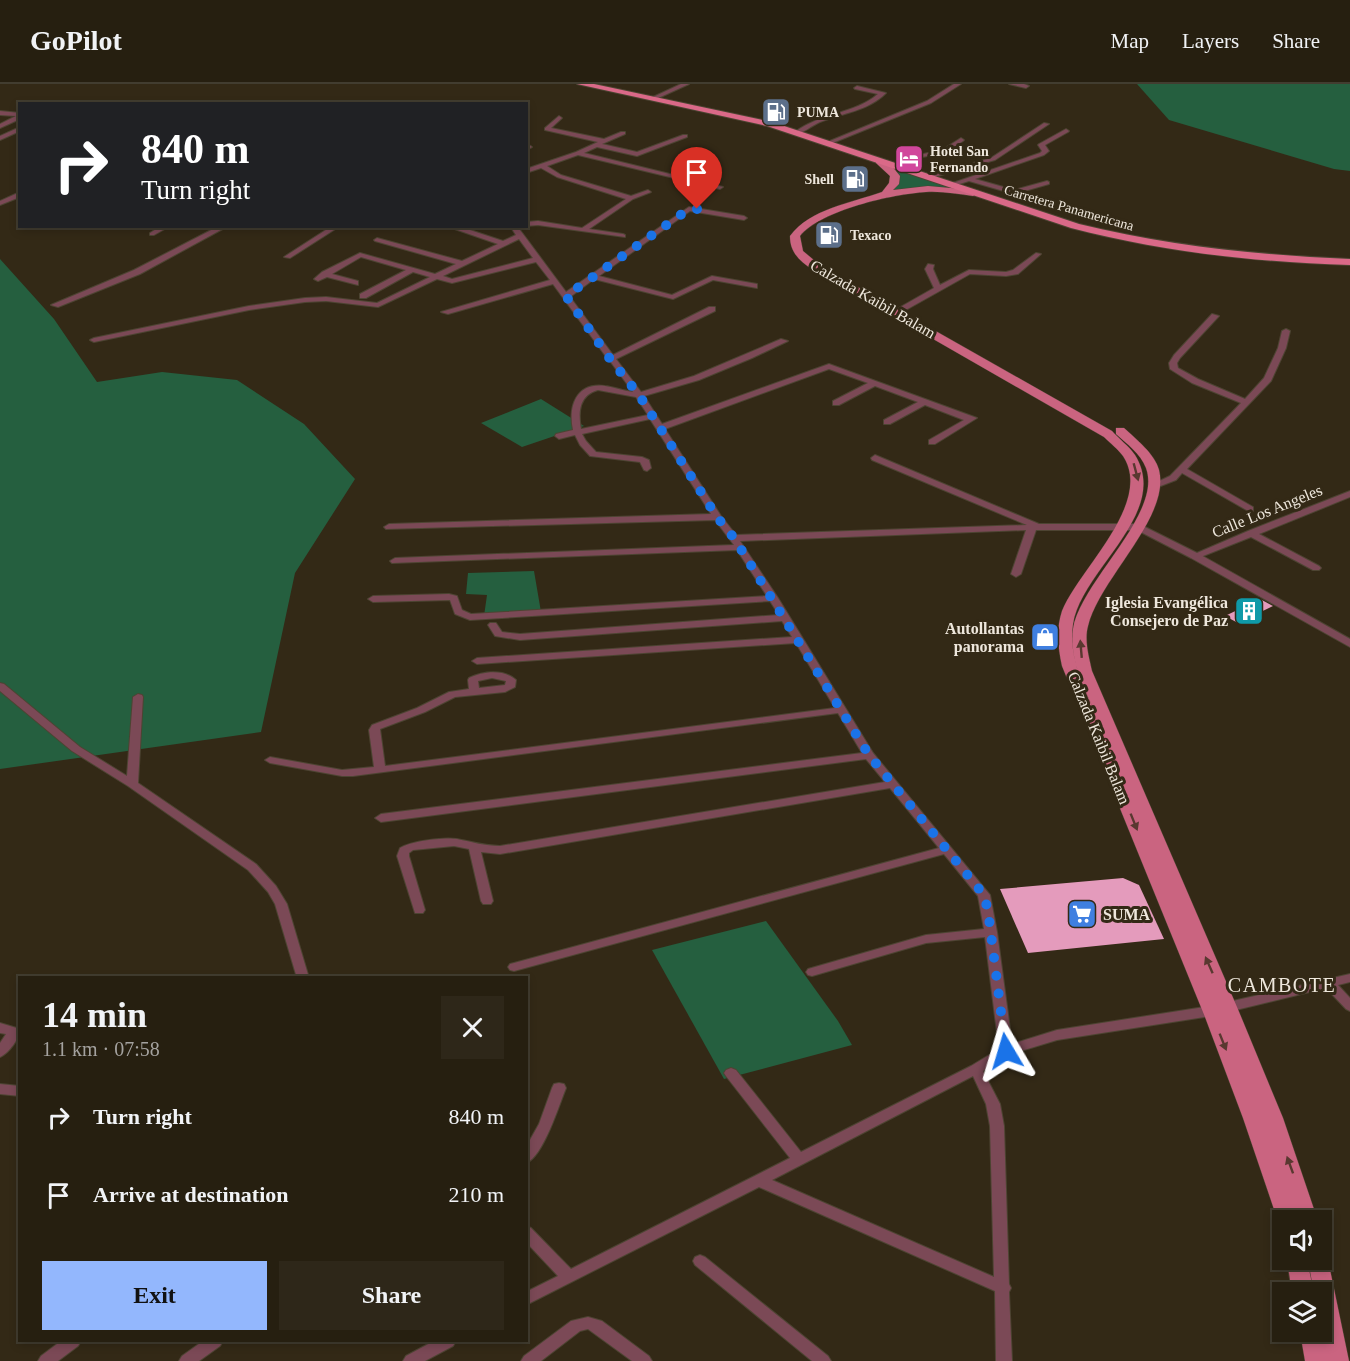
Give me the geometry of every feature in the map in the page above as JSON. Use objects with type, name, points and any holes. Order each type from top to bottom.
[{"type":"highway","name":"Carretera Panamericana","points":[[581,84],[733,115],[797,133],[973,193],[1123,239],[1167,248],[1250,258],[1350,262]]},
{"type":"main road","points":[[879,161],[890,168],[896,176],[894,184],[885,194]]},
{"type":"main road","name":"Calzada Kaibil Balam","points":[[973,193],[928,189],[885,194],[816,218],[799,229],[794,240],[795,247],[801,256],[818,268],[1114,439],[1132,458],[1139,479],[1137,500],[1072,604],[1066,627],[1065,646],[1076,686],[1254,1120],[1284,1210]]},
{"type":"main road","name":"Calzada Kaibil Balam","points":[[839,210],[805,232],[803,241],[808,252],[828,268],[1107,422],[1144,454],[1152,469],[1155,485],[1150,505],[1139,527],[1100,585],[1087,610],[1080,631],[1081,654],[1093,693],[1228,1007],[1273,1118],[1304,1210]]},
{"type":"main road","points":[[1320,1270],[1338,1361]]},
{"type":"main road","points":[[1313,1342],[1316,1361]]},
{"type":"street","points":[[654,98],[686,84]]},
{"type":"street","points":[[828,143],[909,111],[958,84]]},
{"type":"street","points":[[1012,84],[1026,86]]},
{"type":"street","points":[[797,133],[808,125],[860,106],[883,93],[857,88]]},
{"type":"street","points":[[0,113],[18,116]]},
{"type":"street","points":[[0,126],[18,117]]},
{"type":"street","points":[[559,118],[547,129],[637,154],[685,136]]},
{"type":"street","points":[[927,177],[993,159],[1046,124]]},
{"type":"street","points":[[0,138],[18,130]]},
{"type":"street","points":[[950,185],[1042,154],[1046,151],[1041,145],[1066,131]]},
{"type":"street","points":[[528,170],[578,153],[623,133]]},
{"type":"street","points":[[893,166],[922,155],[944,151],[961,140]]},
{"type":"street","points":[[578,153],[720,187]]},
{"type":"street","points":[[542,166],[559,176],[631,198]]},
{"type":"street","points":[[969,179],[1014,192],[1047,183]]},
{"type":"street","points":[[583,230],[631,198],[648,192]]},
{"type":"street","points":[[0,203],[18,195]]},
{"type":"street","points":[[566,296],[689,209],[744,218]]},
{"type":"street","points":[[528,224],[538,223],[623,237]]},
{"type":"street","points":[[152,234],[163,228]]},
{"type":"street","points":[[55,304],[137,272],[221,228]]},
{"type":"street","points":[[288,257],[334,228]]},
{"type":"street","points":[[455,228],[503,243]]},
{"type":"street","points":[[94,340],[249,308],[305,300],[326,299],[378,305],[503,243],[518,229],[610,359],[639,395],[717,517],[737,542],[773,598],[869,755],[984,895],[1006,1051]]},
{"type":"street","points":[[377,240],[460,263]]},
{"type":"street","points":[[901,309],[969,272],[1006,274],[1015,272],[1038,254]]},
{"type":"street","points":[[318,279],[360,255],[455,281],[540,260]]},
{"type":"street","points":[[930,265],[938,289]]},
{"type":"street","points":[[363,296],[412,270]]},
{"type":"street","points":[[326,274],[355,283]]},
{"type":"street","points":[[594,277],[673,297],[712,278],[754,286]]},
{"type":"street","points":[[445,312],[555,280]]},
{"type":"street","points":[[610,359],[712,309]]},
{"type":"street","points":[[1215,316],[1177,357],[1173,363],[1174,369],[1195,381],[1245,402]]},
{"type":"street","points":[[1155,485],[1170,480],[1268,379],[1282,348],[1286,330]]},
{"type":"street","points":[[647,468],[646,462],[642,460],[593,454],[578,432],[575,413],[578,400],[585,392],[599,388],[639,395],[720,369],[784,342]]},
{"type":"street","points":[[661,428],[824,366],[836,367],[972,418],[932,442]]},
{"type":"street","points":[[836,403],[875,383]]},
{"type":"street","points":[[887,422],[925,402]]},
{"type":"street","points":[[559,436],[653,416]]},
{"type":"street","points":[[875,458],[1036,527]]},
{"type":"street","points":[[1181,469],[1250,510]]},
{"type":"street","name":"Calle Los Angeles","points":[[1196,556],[1350,494]]},
{"type":"street","points":[[389,527],[717,517]]},
{"type":"street","points":[[1016,574],[1036,527]]},
{"type":"street","points":[[395,561],[1036,527],[1139,527],[1196,556],[1350,644]]},
{"type":"street","points":[[1251,533],[1316,568]]},
{"type":"street","points":[[373,599],[449,597],[454,598],[458,612],[470,617],[773,598]]},
{"type":"street","points":[[493,625],[498,634],[520,637],[784,618]]},
{"type":"street","points":[[477,661],[798,639]]},
{"type":"street","points":[[0,686],[75,749],[132,784],[237,855],[272,889],[281,904],[302,976]]},
{"type":"street","points":[[380,770],[374,730],[376,727],[422,710],[453,694],[474,691]]},
{"type":"street","points":[[132,784],[138,697]]},
{"type":"street","points":[[270,759],[342,773],[380,770],[840,710]]},
{"type":"street","points":[[381,818],[869,755]]},
{"type":"street","points":[[419,910],[404,856],[404,851],[410,847],[441,842],[466,843],[487,850],[500,850],[891,784]]},
{"type":"street","points":[[474,847],[487,901]]},
{"type":"street","points":[[514,967],[947,850]]},
{"type":"street","points":[[812,972],[926,939],[991,932]]},
{"type":"street","points":[[528,1298],[976,1070],[1006,1051],[1057,1035],[1211,1011],[1350,978]]},
{"type":"street","points":[[1329,983],[1350,1006]]},
{"type":"street","points":[[0,1028],[18,1030]]},
{"type":"street","points":[[0,1052],[18,1030]]},
{"type":"street","points":[[976,1070],[993,1104],[997,1126],[1004,1288],[1004,1361]]},
{"type":"street","points":[[731,1073],[800,1160]]},
{"type":"street","points":[[528,1156],[545,1127],[558,1088]]},
{"type":"street","points":[[0,1089],[18,1091]]},
{"type":"street","points":[[760,1181],[1004,1288]]},
{"type":"street","points":[[528,1234],[568,1276]]},
{"type":"street","points":[[700,1261],[823,1361]]},
{"type":"street","points":[[529,1361],[576,1326],[588,1323],[597,1326],[644,1361]]},
{"type":"street","points":[[46,1361],[71,1342]]},
{"type":"street","points":[[187,1361],[214,1342]]},
{"type":"street","points":[[411,1361],[446,1342]]},
{"type":"green space","points":[[1137,84],[1350,84],[1350,171],[1334,169],[1169,120]]},
{"type":"green space","points":[[891,168],[954,188],[922,188],[887,193],[896,184]]},
{"type":"green space","points":[[0,259],[54,319],[97,382],[162,372],[237,380],[304,424],[355,479],[295,573],[261,732],[0,769]]},
{"type":"green space","points":[[541,399],[584,426],[522,447],[481,423]]},
{"type":"green space","points":[[534,571],[541,612],[484,616],[487,595],[466,594],[468,573]]},
{"type":"green space","points":[[766,921],[838,1021],[852,1045],[724,1079],[652,950]]},
{"type":"building","name":"Iglesia Evangélica Consejero de Paz","points":[[1260,599],[1273,606],[1238,623],[1225,616]]},
{"type":"building","name":"SUMA","points":[[1123,878],[1139,885],[1164,939],[1028,953],[1000,889]]},
{"type":"place","name":"PUMA","points":[[776,112]]},
{"type":"place","name":"Hotel San Fernando","points":[[909,159]]},
{"type":"place","name":"Shell","points":[[855,179]]},
{"type":"place","name":"Texaco","points":[[829,235]]},
{"type":"place","name":"Iglesia Evangélica Consejero de Paz","points":[[1249,611]]},
{"type":"place","name":"Autollantas panorama","points":[[1045,637]]},
{"type":"place","name":"SUMA","points":[[1082,914]]},
{"type":"district","name":"CAMBOTE","points":[[1282,985]]},
{"type":"route","points":[[697,209],[689,209],[566,296],[610,359],[639,395],[717,517],[734,538],[869,755],[984,895],[1006,1051]]}]
